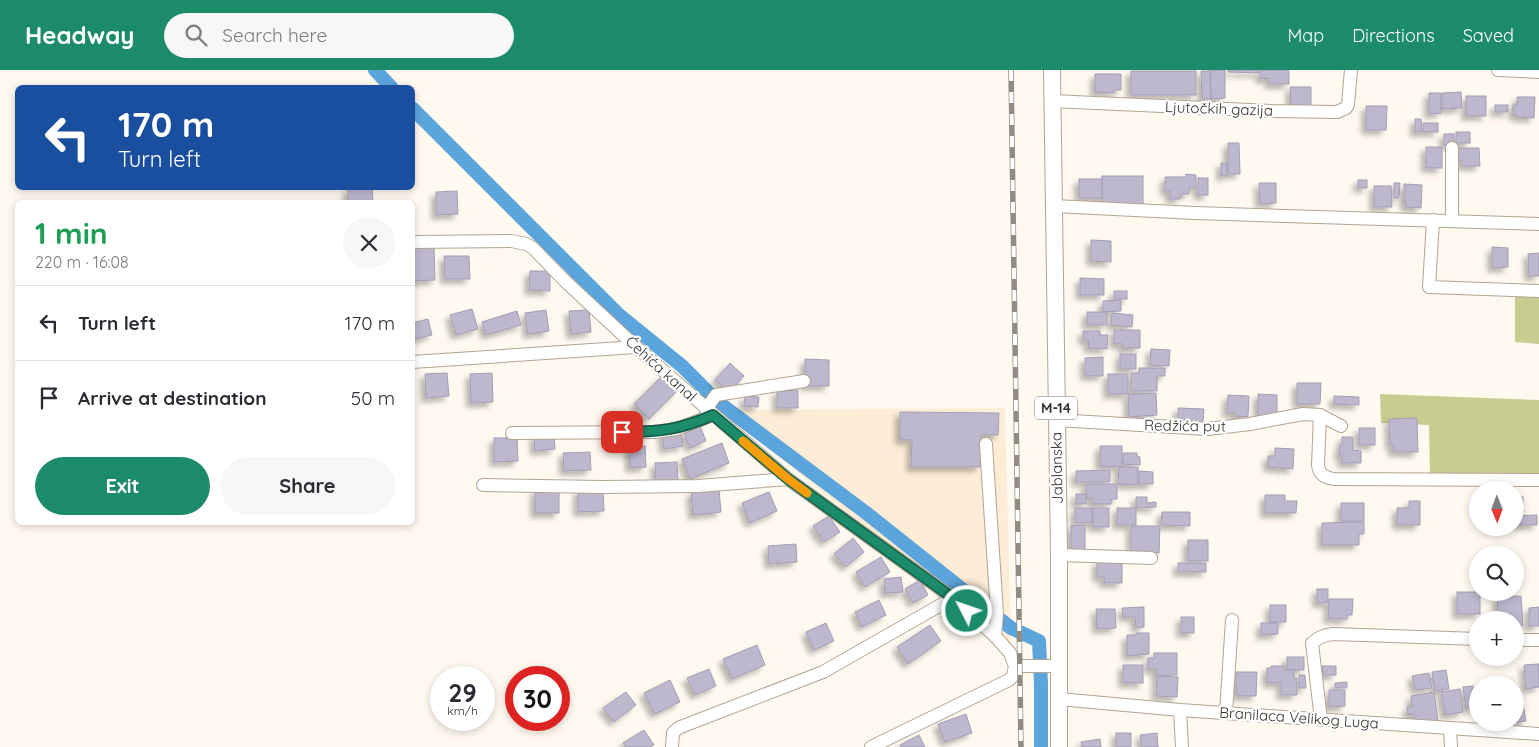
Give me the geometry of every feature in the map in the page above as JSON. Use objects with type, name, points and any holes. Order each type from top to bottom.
[{"type":"main road","name":"Jablanska","points":[[1052,70],[1059,555],[1056,666],[1060,747]]},
{"type":"street","name":"Ljutočkih gazija","points":[[1052,101],[1255,111],[1337,112],[1348,105],[1351,70]]},
{"type":"street","points":[[1498,70],[1539,72]]},
{"type":"street","points":[[1452,148],[1452,220]]},
{"type":"street","points":[[1054,206],[1539,224]]},
{"type":"street","points":[[1433,220],[1429,287],[1539,292]]},
{"type":"street","name":"Ćehića kanal","points":[[415,242],[511,241],[526,244],[533,248],[565,281],[636,347],[712,405],[788,479],[953,598],[996,625],[1010,653],[1020,666]]},
{"type":"street","points":[[415,362],[636,347]]},
{"type":"street","points":[[512,434],[655,432],[677,429],[712,405],[804,380]]},
{"type":"street","name":"Redžića put","points":[[1056,420],[1208,429],[1303,414],[1320,415],[1341,426]]},
{"type":"street","points":[[1320,415],[1318,466],[1319,471],[1326,477],[1333,479],[1539,480]]},
{"type":"street","points":[[986,444],[996,625]]},
{"type":"street","points":[[483,485],[698,486],[788,479]]},
{"type":"street","points":[[1059,555],[1151,558]]},
{"type":"street","points":[[672,747],[673,733],[678,728],[823,672],[953,598]]},
{"type":"street","points":[[1226,713],[1232,620]]},
{"type":"street","points":[[1321,720],[1312,643],[1318,638],[1333,634],[1469,638]]},
{"type":"street","points":[[1524,640],[1539,640]]},
{"type":"street","points":[[871,747],[1009,680],[1020,666],[1056,666]]},
{"type":"street","name":"Branilaca Velikog Luga","points":[[1059,699],[1180,710],[1539,734]]},
{"type":"street","points":[[1180,710],[1182,747]]},
{"type":"street","points":[[1450,728],[1451,747]]},
{"type":"shaded area","points":[[1005,408],[1011,645],[721,410]]},
{"type":"green space","points":[[1515,291],[1539,291],[1539,344],[1515,342]]},
{"type":"green space","points":[[1380,394],[1539,400],[1539,480],[1430,478],[1429,425],[1381,423]]},
{"type":"building","points":[[1210,70],[1225,70],[1225,98],[1211,99]]},
{"type":"building","points":[[1228,70],[1259,70],[1259,73],[1228,72]]},
{"type":"building","points":[[1260,70],[1289,70],[1289,84],[1269,84],[1269,78],[1260,79]]},
{"type":"building","points":[[1131,71],[1196,71],[1196,95],[1131,95]]},
{"type":"building","points":[[1201,71],[1210,71],[1211,99],[1202,99]]},
{"type":"building","points":[[1095,74],[1121,74],[1121,90],[1114,90],[1114,93],[1095,92]]},
{"type":"building","points":[[1290,87],[1311,87],[1311,106],[1291,106]]},
{"type":"building","points":[[1461,92],[1462,108],[1442,109],[1442,93]]},
{"type":"building","points":[[1429,93],[1441,93],[1441,113],[1429,114]]},
{"type":"building","points":[[1466,96],[1486,96],[1486,116],[1466,116]]},
{"type":"building","points":[[1517,97],[1535,97],[1534,118],[1513,115],[1513,105],[1517,105]]},
{"type":"building","points":[[1495,105],[1508,105],[1508,112],[1495,112]]},
{"type":"building","points":[[1366,106],[1387,106],[1386,130],[1366,130]]},
{"type":"building","points":[[1415,119],[1421,119],[1422,132],[1415,132]]},
{"type":"building","points":[[1423,123],[1438,123],[1438,132],[1423,132]]},
{"type":"building","points":[[1456,132],[1470,132],[1470,143],[1456,143]]},
{"type":"building","points":[[1444,134],[1454,134],[1454,145],[1444,145]]},
{"type":"building","points":[[1228,143],[1239,143],[1240,174],[1228,174]]},
{"type":"building","points":[[1426,147],[1442,147],[1442,168],[1426,168]]},
{"type":"building","points":[[1458,148],[1479,148],[1480,166],[1462,166],[1462,161],[1459,161]]},
{"type":"building","points":[[1221,163],[1227,163],[1227,176],[1221,176]]},
{"type":"building","points":[[1186,174],[1196,175],[1196,188],[1189,188],[1189,194],[1181,194],[1180,199],[1170,199],[1170,191],[1165,191],[1165,177],[1186,177]]},
{"type":"building","points":[[1102,176],[1143,176],[1143,205],[1102,205]]},
{"type":"building","points":[[1198,178],[1208,178],[1208,195],[1198,195]]},
{"type":"building","points":[[1079,179],[1102,179],[1102,198],[1079,198]]},
{"type":"building","points":[[1358,180],[1367,180],[1367,188],[1358,188]]},
{"type":"building","points":[[1259,183],[1276,183],[1276,203],[1260,204]]},
{"type":"building","points":[[1394,183],[1400,183],[1399,198],[1394,198]]},
{"type":"building","points":[[1404,184],[1422,185],[1421,208],[1405,207]]},
{"type":"building","points":[[1374,186],[1391,186],[1392,207],[1374,207]]},
{"type":"building","points":[[348,190],[372,190],[373,200],[348,200]]},
{"type":"building","points":[[457,191],[458,214],[436,215],[436,192]]},
{"type":"building","points":[[1091,240],[1111,241],[1111,262],[1091,261]]},
{"type":"building","points":[[434,247],[435,280],[415,281],[415,248]]},
{"type":"building","points":[[1492,247],[1508,248],[1508,267],[1492,268]]},
{"type":"building","points":[[1539,253],[1539,276],[1529,276],[1528,254]]},
{"type":"building","points":[[444,256],[469,256],[470,279],[445,279]]},
{"type":"building","points":[[530,271],[550,271],[550,291],[529,290]]},
{"type":"building","points":[[1080,278],[1104,279],[1104,295],[1080,295]]},
{"type":"building","points":[[1114,291],[1127,291],[1127,299],[1114,299]]},
{"type":"building","points":[[1121,300],[1121,311],[1103,312],[1103,301]]},
{"type":"building","points":[[472,309],[478,329],[456,335],[450,315]]},
{"type":"building","points":[[546,310],[549,331],[528,334],[525,313]]},
{"type":"building","points":[[589,310],[591,332],[571,334],[569,311]]},
{"type":"building","points":[[517,311],[521,325],[486,335],[482,322]]},
{"type":"building","points":[[1087,312],[1107,312],[1107,325],[1087,325]]},
{"type":"building","points":[[1112,313],[1133,315],[1132,327],[1111,325]]},
{"type":"building","points":[[428,319],[432,335],[415,339],[415,322]]},
{"type":"building","points":[[1114,330],[1140,330],[1140,348],[1127,348],[1127,350],[1123,350],[1123,344],[1114,344]]},
{"type":"building","points":[[1083,331],[1100,331],[1100,335],[1108,335],[1107,349],[1088,348],[1089,340],[1083,340]]},
{"type":"building","points":[[1151,349],[1170,350],[1169,366],[1150,365]]},
{"type":"building","points":[[1120,354],[1136,354],[1136,369],[1120,369]]},
{"type":"building","points":[[1103,357],[1103,376],[1085,376],[1085,358]]},
{"type":"building","points":[[805,359],[829,360],[829,386],[805,386]]},
{"type":"building","points":[[730,363],[744,376],[730,392],[715,380]]},
{"type":"building","points":[[1139,368],[1165,368],[1165,376],[1157,376],[1157,391],[1131,391],[1131,373],[1139,373]]},
{"type":"building","points":[[447,373],[449,396],[426,398],[425,374]]},
{"type":"building","points":[[492,373],[493,402],[471,403],[470,374]]},
{"type":"building","points":[[1108,374],[1128,374],[1128,394],[1108,394]]},
{"type":"building","points":[[663,375],[678,390],[649,419],[634,404]]},
{"type":"building","points":[[1297,383],[1321,383],[1320,404],[1297,404]]},
{"type":"building","points":[[798,390],[798,408],[777,408],[777,391]]},
{"type":"building","points":[[1156,393],[1157,415],[1129,417],[1128,394]]},
{"type":"building","points":[[1258,394],[1277,395],[1277,416],[1258,416]]},
{"type":"building","points":[[1228,395],[1249,396],[1248,417],[1227,413]]},
{"type":"building","points":[[745,396],[759,397],[758,407],[744,406]]},
{"type":"building","points":[[1334,396],[1359,397],[1359,405],[1334,404]]},
{"type":"building","points":[[1178,408],[1204,409],[1203,423],[1178,423]]},
{"type":"building","points":[[900,412],[999,413],[998,435],[981,435],[980,467],[911,467],[912,440],[900,440]]},
{"type":"building","points":[[1417,418],[1418,452],[1393,452],[1393,445],[1390,445],[1389,419]]},
{"type":"building","points":[[700,426],[706,441],[690,448],[684,433]]},
{"type":"building","points":[[1359,428],[1375,428],[1375,445],[1359,445]]},
{"type":"building","points":[[681,430],[683,446],[664,449],[662,433]]},
{"type":"building","points":[[554,434],[555,449],[535,451],[534,435]]},
{"type":"building","points":[[1342,437],[1353,437],[1353,450],[1361,451],[1361,463],[1342,463],[1342,455],[1339,455]]},
{"type":"building","points":[[494,438],[517,438],[518,461],[494,462]]},
{"type":"building","points":[[722,443],[729,463],[690,479],[682,459]]},
{"type":"building","points":[[645,446],[646,467],[630,468],[629,447]]},
{"type":"building","points":[[1100,446],[1122,446],[1122,467],[1100,466]]},
{"type":"building","points":[[1275,448],[1294,449],[1293,469],[1268,467],[1268,456],[1275,456]]},
{"type":"building","points":[[590,452],[591,470],[564,471],[563,453]]},
{"type":"building","points":[[1123,453],[1137,453],[1137,456],[1140,457],[1140,465],[1123,464]]},
{"type":"building","points":[[677,462],[678,481],[656,482],[655,463]]},
{"type":"building","points":[[1119,467],[1138,467],[1138,485],[1118,484]]},
{"type":"building","points":[[1110,470],[1110,482],[1076,482],[1076,471]]},
{"type":"building","points":[[1139,471],[1153,472],[1153,484],[1139,484]]},
{"type":"building","points":[[1086,484],[1117,484],[1117,499],[1111,499],[1111,504],[1092,504],[1092,498],[1086,498]]},
{"type":"building","points":[[719,489],[721,512],[693,515],[691,492]]},
{"type":"building","points":[[535,490],[559,490],[559,513],[535,513]]},
{"type":"building","points":[[578,490],[603,490],[604,511],[578,512]]},
{"type":"building","points":[[769,492],[777,511],[750,523],[742,503]]},
{"type":"building","points":[[1076,494],[1086,494],[1086,504],[1076,504]]},
{"type":"building","points":[[1265,495],[1285,495],[1285,501],[1297,501],[1296,513],[1265,513]]},
{"type":"building","points":[[1136,497],[1147,497],[1147,503],[1156,502],[1156,507],[1136,508]]},
{"type":"building","points":[[1409,501],[1420,501],[1420,525],[1397,525],[1397,508],[1409,508]]},
{"type":"building","points":[[1341,503],[1364,503],[1364,521],[1341,521]]},
{"type":"building","points":[[1075,508],[1092,508],[1092,523],[1075,523]]},
{"type":"building","points":[[1093,508],[1109,508],[1109,527],[1093,527]]},
{"type":"building","points":[[1117,508],[1136,508],[1136,525],[1117,525]]},
{"type":"building","points":[[1162,512],[1190,512],[1190,526],[1161,525]]},
{"type":"building","points":[[1537,515],[1537,525],[1524,525],[1524,516]]},
{"type":"building","points":[[829,516],[840,532],[824,542],[813,526]]},
{"type":"building","points":[[1364,522],[1364,534],[1359,534],[1359,545],[1322,545],[1322,523]]},
{"type":"building","points":[[1085,525],[1085,551],[1071,551],[1071,526]]},
{"type":"building","points":[[1131,526],[1160,526],[1159,553],[1141,552],[1131,554]]},
{"type":"building","points":[[853,538],[864,552],[846,567],[834,554]]},
{"type":"building","points":[[1188,540],[1208,540],[1208,561],[1188,561]]},
{"type":"building","points":[[796,544],[797,562],[769,564],[768,546]]},
{"type":"building","points":[[881,557],[890,572],[865,587],[856,572]]},
{"type":"building","points":[[1097,561],[1122,561],[1122,583],[1104,583],[1104,577],[1097,577]]},
{"type":"building","points":[[1178,563],[1206,563],[1206,572],[1178,572]]},
{"type":"building","points":[[901,577],[903,592],[885,593],[884,579]]},
{"type":"building","points":[[920,580],[928,595],[913,603],[905,589]]},
{"type":"building","points":[[1317,589],[1328,589],[1328,603],[1317,603]]},
{"type":"building","points":[[1457,592],[1469,592],[1469,601],[1480,601],[1480,611],[1469,611],[1469,614],[1457,614]]},
{"type":"building","points":[[1329,599],[1353,599],[1352,615],[1347,615],[1347,619],[1328,619]]},
{"type":"building","points":[[879,600],[886,615],[862,627],[855,612]]},
{"type":"building","points":[[1497,601],[1521,601],[1522,611],[1498,611]]},
{"type":"building","points":[[1270,605],[1286,605],[1286,622],[1270,622]]},
{"type":"building","points":[[1144,607],[1144,627],[1136,628],[1135,617],[1123,617],[1122,608]]},
{"type":"building","points":[[1539,607],[1539,626],[1529,626],[1529,608]]},
{"type":"building","points":[[1096,609],[1115,609],[1116,628],[1097,629]]},
{"type":"building","points":[[1181,617],[1194,617],[1194,633],[1181,633]]},
{"type":"building","points":[[826,623],[834,641],[814,650],[806,632]]},
{"type":"building","points":[[1261,623],[1278,623],[1278,634],[1261,635]]},
{"type":"building","points":[[930,625],[941,641],[908,664],[897,647]]},
{"type":"building","points":[[1136,633],[1149,633],[1149,654],[1127,656],[1127,635],[1136,635]]},
{"type":"building","points":[[757,645],[765,665],[732,679],[723,659]]},
{"type":"building","points":[[1154,653],[1177,653],[1177,675],[1156,675],[1156,669],[1148,669],[1148,658],[1154,658]]},
{"type":"building","points":[[1287,657],[1304,657],[1304,670],[1287,670]]},
{"type":"building","points":[[1539,664],[1539,687],[1526,689],[1524,665]]},
{"type":"building","points":[[1123,665],[1143,665],[1143,683],[1123,683]]},
{"type":"building","points":[[1271,666],[1284,666],[1284,670],[1294,670],[1294,678],[1297,678],[1297,695],[1281,695],[1281,683],[1267,683],[1267,668],[1271,668]]},
{"type":"building","points":[[1322,666],[1336,666],[1336,675],[1323,675]]},
{"type":"building","points":[[709,669],[716,686],[695,695],[687,678]]},
{"type":"building","points":[[1446,670],[1449,689],[1435,691],[1432,672]]},
{"type":"building","points":[[1236,672],[1257,672],[1256,696],[1236,696]]},
{"type":"building","points":[[1429,673],[1432,688],[1415,690],[1412,676]]},
{"type":"building","points":[[1299,675],[1305,675],[1306,688],[1299,688]]},
{"type":"building","points":[[1157,676],[1178,677],[1177,697],[1156,696]]},
{"type":"building","points":[[670,680],[680,702],[655,714],[644,693]]},
{"type":"building","points":[[1347,682],[1347,688],[1335,688],[1335,683]]},
{"type":"building","points":[[1469,686],[1469,709],[1466,709],[1463,687]]},
{"type":"building","points":[[1460,689],[1463,712],[1445,715],[1441,692]]},
{"type":"building","points":[[1329,690],[1345,690],[1345,706],[1329,707]]},
{"type":"building","points":[[626,692],[636,705],[614,722],[603,708]]},
{"type":"building","points":[[1434,692],[1438,721],[1415,724],[1414,714],[1408,715],[1407,707],[1412,707],[1411,696]]},
{"type":"building","points":[[966,714],[972,733],[945,742],[938,724]]},
{"type":"building","points":[[644,730],[654,745],[650,747],[626,747],[623,743]]},
{"type":"building","points":[[1116,733],[1131,733],[1131,747],[1116,747]]},
{"type":"building","points":[[1157,733],[1158,747],[1142,747],[1140,735]]},
{"type":"building","points":[[919,735],[925,747],[901,747],[900,745]]},
{"type":"building","points":[[1100,739],[1101,747],[1082,747],[1081,742]]},
{"type":"waterway","points":[[375,70],[389,85]]},
{"type":"waterway","points":[[415,111],[619,315],[682,366],[718,402],[865,512],[1011,628],[1039,641],[1041,747]]},
{"type":"railway","points":[[1011,70],[1021,747]]},
{"type":"slow traffic","points":[[743,441],[807,493]]},
{"type":"route","points":[[622,432],[655,432],[677,429],[713,415],[788,479],[953,598],[967,611]]}]
